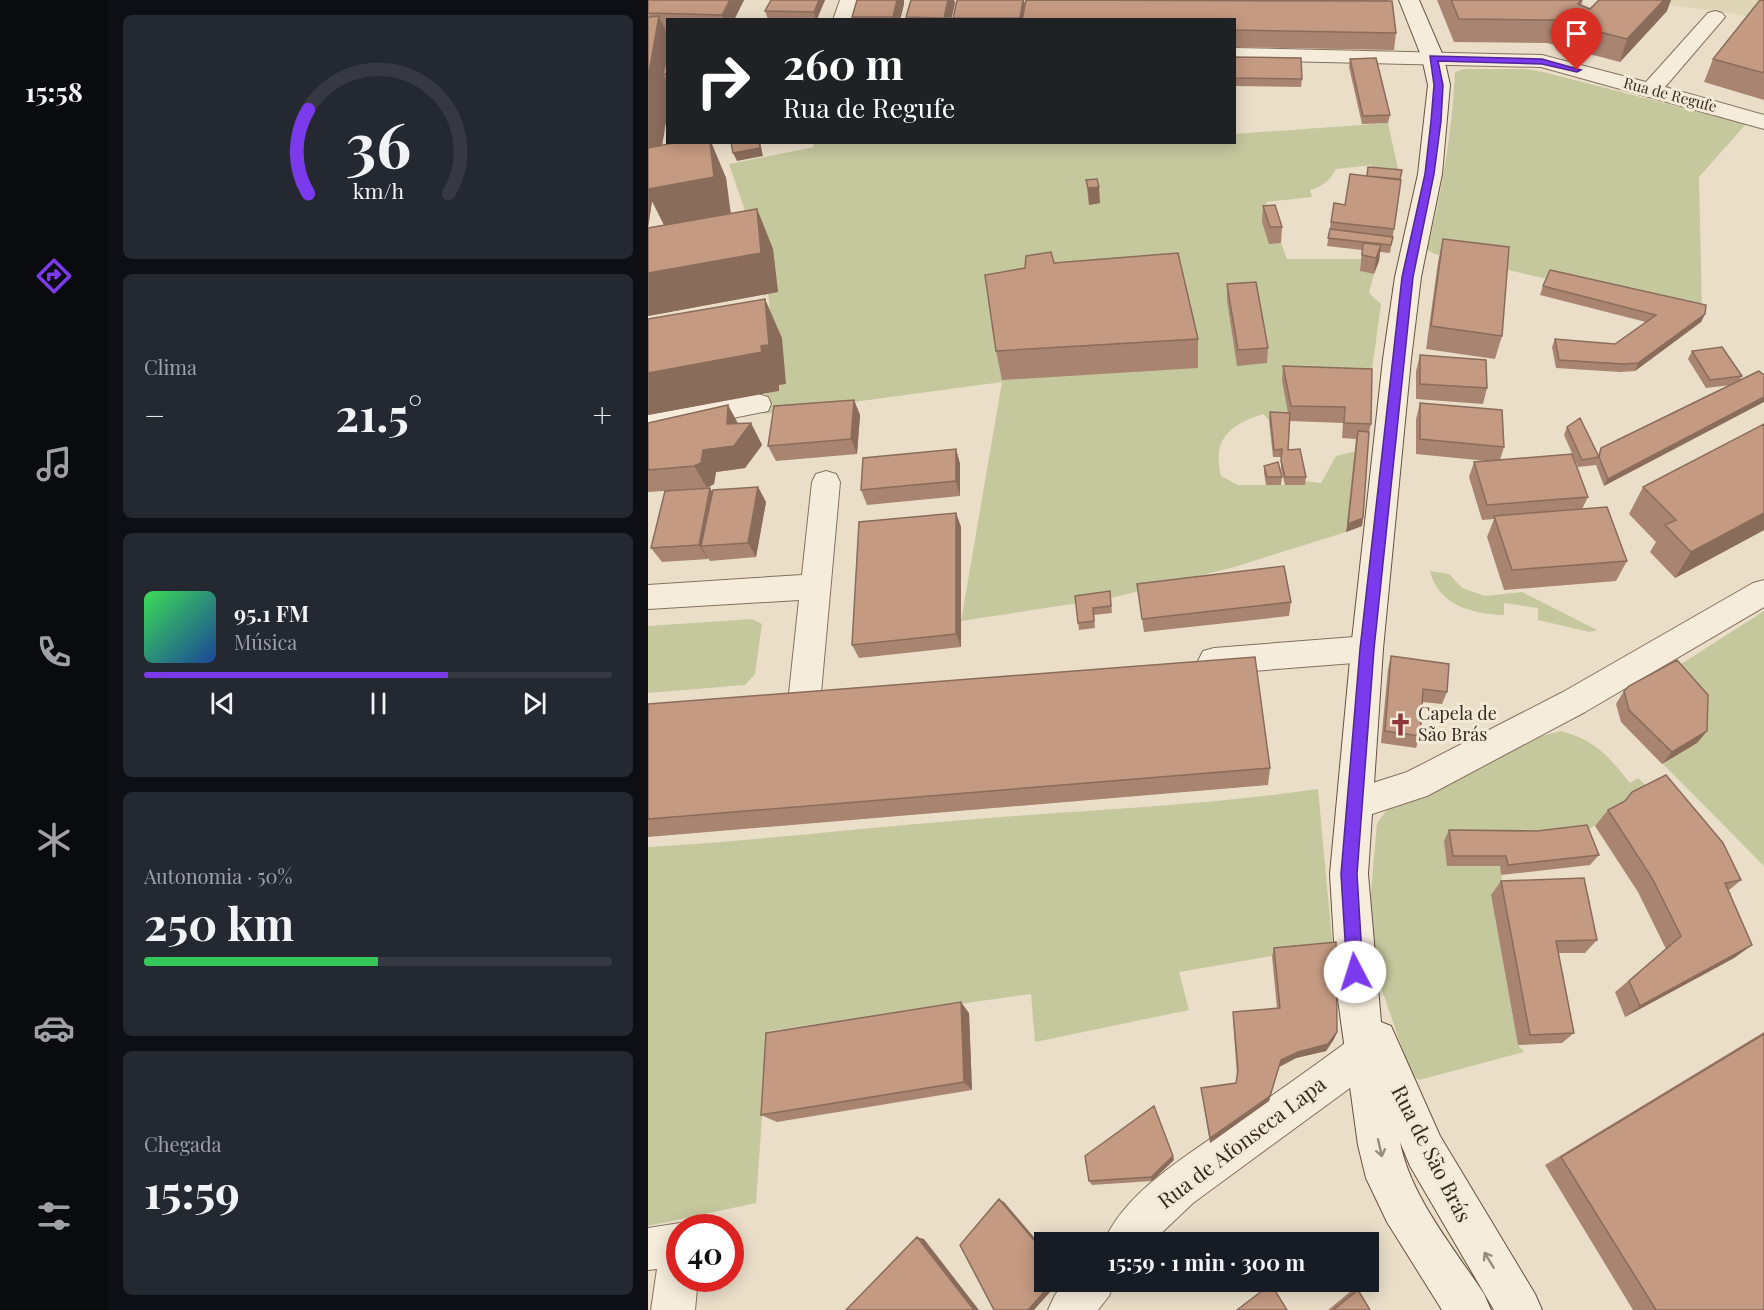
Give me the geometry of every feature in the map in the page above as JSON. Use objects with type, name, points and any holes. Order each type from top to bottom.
[{"type":"street","points":[[844,18],[850,0]]},
{"type":"street","name":"Rua de São Brás","points":[[1409,0],[1433,58],[1439,85],[1430,174],[1408,277],[1367,649],[1349,874],[1357,992],[1378,1145],[1388,1178],[1402,1207],[1468,1310]]},
{"type":"street","points":[[1651,90],[1715,17]]},
{"type":"street","name":"Rua de Regufe","points":[[1236,54],[1542,61],[1742,114],[1764,122]]},
{"type":"street","points":[[648,426],[758,404]]},
{"type":"street","points":[[772,696],[817,692],[815,587],[826,482]]},
{"type":"street","points":[[648,597],[815,587]]},
{"type":"street","points":[[1354,804],[1425,779],[1574,702],[1764,592]]},
{"type":"street","points":[[1188,663],[1367,649]]},
{"type":"street","name":"Rua de São Brás","points":[[1357,992],[1395,1085],[1425,1150],[1519,1310]]},
{"type":"street","name":"Rua de Afonseca Lapa","points":[[1133,1232],[1144,1218],[1178,1188],[1369,1071]]},
{"type":"street","points":[[648,1249],[666,1246]]},
{"type":"street","points":[[673,1310],[675,1292]]},
{"type":"street","points":[[1070,1310],[1085,1292]]},
{"type":"shaded area","points":[[1630,0],[1764,0],[1764,19],[1714,11]]},
{"type":"green space","points":[[1464,69],[1526,69],[1543,72],[1746,124],[1699,177],[1702,313],[1435,254],[1427,250],[1446,162],[1455,72]]},
{"type":"green space","points":[[1388,123],[1400,178],[1367,175],[1372,165],[1336,169],[1326,182],[1310,190],[1312,197],[1266,202],[1273,221],[1269,243],[1281,243],[1287,259],[1361,259],[1360,271],[1374,274],[1369,293],[1381,304],[1370,384],[1282,382],[1290,421],[1269,420],[1263,414],[1251,418],[1233,428],[1226,435],[1219,452],[1221,476],[1238,485],[1305,485],[1305,481],[1321,483],[1336,456],[1356,451],[1346,532],[1234,567],[1111,598],[961,621],[1002,382],[764,414],[766,393],[779,391],[768,294],[778,292],[773,250],[759,252],[729,164],[814,147],[813,144],[1236,144],[1236,134]]},
{"type":"green space","points":[[1430,571],[1449,574],[1462,588],[1485,596],[1522,592],[1597,630],[1590,632],[1538,620],[1538,608],[1504,603],[1504,615],[1469,610],[1448,600],[1440,592]]},
{"type":"green space","points":[[1764,611],[1764,866],[1663,764],[1697,743],[1667,673]]},
{"type":"green space","points":[[752,619],[762,624],[755,674],[745,685],[648,693],[648,626]]},
{"type":"green space","points":[[1561,731],[1593,745],[1608,757],[1630,783],[1638,778],[1652,791],[1579,835],[1500,866],[1504,894],[1491,895],[1518,1045],[1524,1052],[1419,1080],[1411,1074],[1374,967],[1369,915],[1377,823],[1394,801],[1534,738]]},
{"type":"green space","points":[[1318,789],[1333,951],[1272,956],[1179,972],[1189,1010],[1035,1042],[1031,994],[768,1031],[756,1203],[704,1214],[666,1214],[666,1222],[648,1226],[648,847],[1274,795]]},
{"type":"building","points":[[648,0],[730,0],[722,15],[648,13]]},
{"type":"building","points":[[771,0],[819,0],[814,12],[765,11]]},
{"type":"building","points":[[857,0],[897,0],[893,17],[852,17]]},
{"type":"building","points":[[911,0],[948,0],[944,18],[906,17]]},
{"type":"building","points":[[957,0],[1023,0],[1020,18],[953,18]]},
{"type":"building","points":[[1026,0],[1392,1],[1396,33],[1236,30],[1236,18],[1022,18]]},
{"type":"building","points":[[1451,0],[1581,0],[1578,4],[1590,9],[1599,0],[1664,0],[1627,39],[1553,20],[1459,19]]},
{"type":"building","points":[[1760,0],[1764,1],[1764,73],[1713,59]]},
{"type":"building","points":[[659,16],[648,78],[648,17]]},
{"type":"building","points":[[1236,57],[1301,58],[1302,79],[1236,78]]},
{"type":"building","points":[[1376,58],[1390,115],[1363,116],[1350,59]]},
{"type":"building","points":[[669,144],[710,144],[714,177],[648,189],[648,148]]},
{"type":"building","points":[[731,144],[759,144],[760,148],[733,153]]},
{"type":"building","points":[[1368,167],[1402,170],[1400,179],[1367,176]]},
{"type":"building","points":[[1350,174],[1401,180],[1394,229],[1331,222],[1334,203],[1345,205]]},
{"type":"building","points":[[1097,179],[1099,187],[1088,188],[1086,180]]},
{"type":"building","points":[[1275,205],[1282,227],[1270,227],[1263,206]]},
{"type":"building","points":[[757,209],[761,253],[648,273],[648,228]]},
{"type":"building","points":[[1330,229],[1393,237],[1391,245],[1328,238]]},
{"type":"building","points":[[1443,239],[1509,247],[1502,336],[1431,326]]},
{"type":"building","points":[[1363,243],[1381,245],[1376,258],[1362,255]]},
{"type":"building","points":[[1051,252],[1054,263],[1178,253],[1198,339],[996,351],[985,275],[1025,268],[1026,256]]},
{"type":"building","points":[[1550,270],[1706,305],[1705,314],[1638,363],[1559,360],[1555,339],[1615,344],[1656,315],[1543,286]]},
{"type":"building","points":[[1256,282],[1268,348],[1238,350],[1227,284]]},
{"type":"building","points":[[765,299],[769,345],[761,346],[762,352],[648,373],[648,319]]},
{"type":"building","points":[[1722,347],[1742,376],[1710,380],[1692,351]]},
{"type":"building","points":[[1420,355],[1486,360],[1487,388],[1420,384]]},
{"type":"building","points":[[1283,366],[1372,369],[1371,424],[1344,423],[1345,407],[1291,406]]},
{"type":"building","points":[[1759,371],[1764,375],[1764,397],[1608,479],[1599,457],[1601,448]]},
{"type":"building","points":[[854,400],[851,439],[768,446],[774,406]]},
{"type":"building","points":[[1420,403],[1502,410],[1504,447],[1420,439]]},
{"type":"building","points":[[728,405],[727,424],[751,423],[734,446],[703,450],[701,463],[694,466],[648,470],[648,423]]},
{"type":"building","points":[[1270,412],[1290,413],[1288,450],[1300,449],[1306,477],[1285,477],[1281,461],[1282,449],[1274,450]]},
{"type":"building","points":[[1580,418],[1599,457],[1582,460],[1567,427]]},
{"type":"building","points":[[1764,424],[1764,513],[1691,552],[1665,525],[1676,520],[1643,487]]},
{"type":"building","points":[[1358,431],[1369,432],[1363,518],[1348,524]]},
{"type":"building","points":[[956,449],[956,481],[861,490],[863,458]]},
{"type":"building","points":[[1572,454],[1588,497],[1487,505],[1474,462]]},
{"type":"building","points":[[1278,462],[1282,477],[1267,477],[1264,466]]},
{"type":"building","points":[[758,487],[748,543],[701,546],[713,490]]},
{"type":"building","points":[[710,488],[699,545],[651,548],[665,491]]},
{"type":"building","points":[[1607,507],[1627,561],[1512,570],[1494,516]]},
{"type":"building","points":[[956,513],[956,634],[852,645],[859,522]]},
{"type":"building","points":[[1284,566],[1291,602],[1142,619],[1137,584]]},
{"type":"building","points":[[1110,591],[1111,606],[1093,608],[1094,621],[1078,623],[1075,596]]},
{"type":"building","name":"Capela de São Brás","points":[[1391,656],[1449,664],[1447,692],[1423,689],[1420,736],[1385,731]]},
{"type":"building","points":[[1255,657],[1270,768],[648,819],[648,704]]},
{"type":"building","points":[[1677,660],[1708,695],[1707,731],[1672,752],[1629,710],[1624,691]]},
{"type":"building","points":[[1666,775],[1723,843],[1741,880],[1725,883],[1752,945],[1640,1006],[1629,981],[1681,936],[1652,878],[1608,810],[1625,801],[1632,792]]},
{"type":"building","points":[[1587,825],[1599,855],[1508,865],[1506,856],[1453,856],[1449,830],[1537,831]]},
{"type":"building","points":[[1584,878],[1597,940],[1556,941],[1574,1033],[1530,1035],[1501,881]]},
{"type":"building","points":[[1336,942],[1337,1032],[1328,1044],[1298,1052],[1281,1060],[1270,1096],[1210,1138],[1201,1088],[1236,1083],[1238,1070],[1233,1012],[1280,1008],[1274,948]]},
{"type":"building","points":[[961,1002],[964,1082],[761,1115],[766,1033]]},
{"type":"building","points":[[1764,1034],[1764,1310],[1656,1310],[1561,1157]]},
{"type":"building","points":[[1154,1106],[1173,1156],[1151,1177],[1089,1181],[1085,1156]]},
{"type":"building","points":[[999,1199],[1034,1240],[1034,1292],[1044,1292],[1028,1310],[994,1310],[960,1245]]},
{"type":"building","points":[[917,1237],[974,1310],[846,1310]]},
{"type":"building","points":[[1261,1292],[1276,1292],[1287,1310],[1237,1310]]},
{"type":"building","points":[[1356,1292],[1359,1292],[1370,1310],[1333,1310]]},
{"type":"place","name":"Capela de São Brás","points":[[1400,724]]},
{"type":"route","points":[[1355,972],[1349,874],[1367,649],[1397,359],[1408,277],[1430,174],[1436,121],[1439,85],[1433,58],[1542,61],[1577,70]]}]
